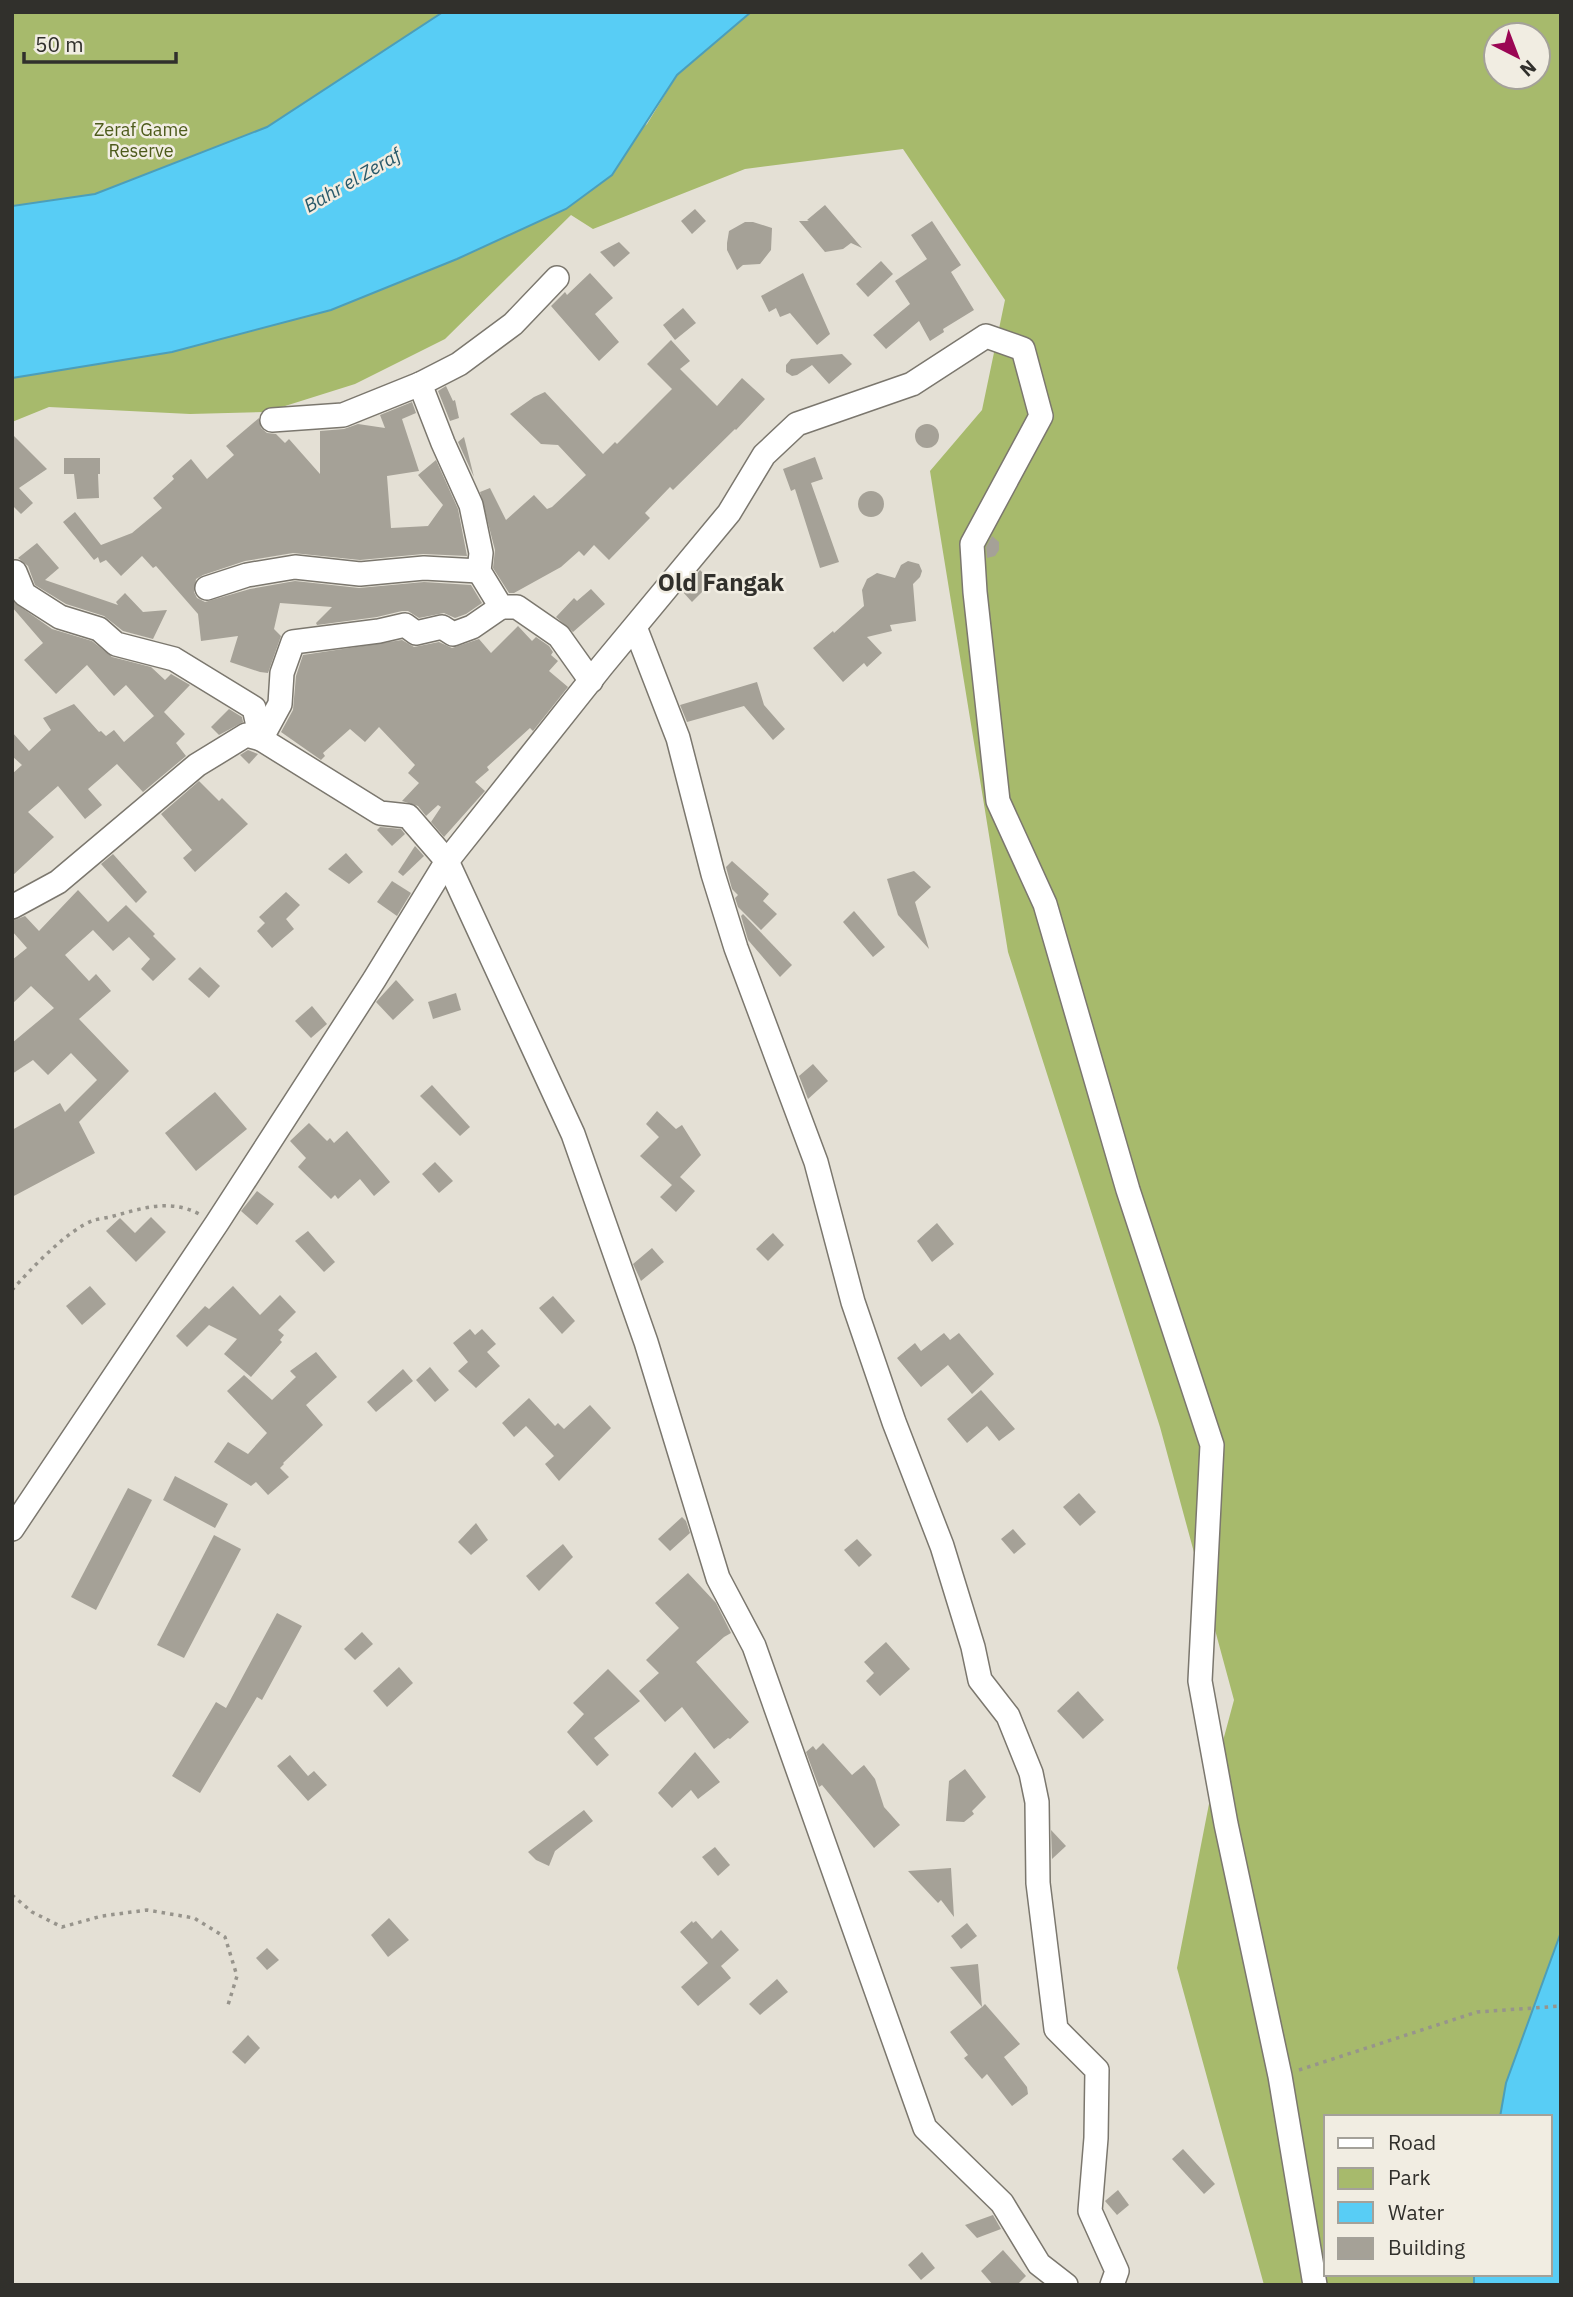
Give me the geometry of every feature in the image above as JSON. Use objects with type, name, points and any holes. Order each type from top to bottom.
[{"type":"street","points":[[272,421],[342,415],[420,384],[459,364],[513,324],[558,278]]},
{"type":"street","points":[[12,1530],[217,1223],[447,861],[729,513],[764,455],[797,424],[912,384],[986,336],[1023,349],[1041,415],[972,544],[998,801],[1045,904],[1128,1190],[1212,1445],[1200,1681],[1226,1824],[1280,2076],[1315,2285]]},
{"type":"street","points":[[420,384],[471,505],[481,553],[479,571],[501,607]]},
{"type":"street","points":[[207,588],[247,575],[295,567],[360,574],[424,568],[479,571]]},
{"type":"street","points":[[12,573],[15,572],[24,593],[60,617],[99,629],[116,644],[174,659],[254,708],[261,739]]},
{"type":"street","points":[[261,739],[281,704],[282,673],[293,642],[405,625],[415,633],[442,627],[453,634],[472,627],[501,607],[517,607],[559,636],[591,681]]},
{"type":"street","points":[[635,627],[678,738],[713,874],[736,948],[816,1162],[853,1302],[894,1422],[942,1546],[973,1647],[980,1680],[1008,1716],[1031,1773],[1037,1802],[1038,1883],[1056,2029],[1097,2070],[1096,2138],[1090,2211],[1117,2271],[1112,2285]]},
{"type":"street","points":[[12,907],[58,882],[197,765],[246,735],[261,739],[380,813],[408,816],[447,861],[573,1134],[646,1342],[718,1578],[754,1646],[925,2128],[1002,2203],[1039,2264],[1066,2285]]},
{"type":"path","points":[[12,1290],[28,1272],[93,1220],[157,1205],[192,1210],[217,1223]]},
{"type":"path","points":[[12,1895],[32,1912],[62,1927],[102,1916],[147,1910],[194,1918],[225,1937],[236,1976],[228,2005]]},
{"type":"path","points":[[1280,2076],[1477,2012],[1561,2006]]},
{"type":"green space","name":"Zeraf Game Reserve","points":[[12,12],[627,12],[12,298]]},
{"type":"green space","points":[[751,12],[1561,12],[1561,1932],[1506,2083],[1500,2115],[1324,2115],[1324,2276],[1474,2276],[1474,2285],[1264,2285],[1177,1968],[1217,1763],[1234,1700],[1160,1427],[1008,952],[930,471],[982,410],[1005,300],[903,149],[745,169],[593,229],[571,215],[445,339],[355,384],[266,412],[190,414],[49,407],[12,422],[12,378],[172,352],[331,310],[507,236],[647,124],[677,75]]},
{"type":"water","name":"Bahr el Zeraf","points":[[443,12],[751,12],[677,75],[612,175],[566,209],[457,259],[331,310],[172,352],[12,378],[12,206],[95,194],[267,127]]},
{"type":"water","points":[[1561,1932],[1561,2285],[1474,2285],[1474,2276],[1552,2276],[1552,2115],[1500,2115],[1506,2083]]},
{"type":"building","points":[[825,205],[862,248],[851,243],[843,249],[825,252],[799,221],[809,221],[807,220]]},
{"type":"building","points":[[695,209],[706,221],[692,234],[681,221]]},
{"type":"building","points":[[932,221],[961,265],[951,272],[974,310],[943,329],[944,332],[930,341],[919,321],[886,349],[873,335],[910,304],[895,281],[927,259],[911,235]]},
{"type":"building","points":[[745,222],[772,228],[771,250],[760,264],[743,265],[737,270],[727,250],[729,231]]},
{"type":"building","points":[[619,242],[630,253],[614,267],[600,252]]},
{"type":"building","points":[[881,261],[893,274],[868,297],[856,284]]},
{"type":"building","points":[[590,273],[613,298],[595,314],[619,342],[599,361],[551,306]]},
{"type":"building","points":[[803,273],[830,334],[817,345],[790,313],[780,317],[776,308],[769,312],[761,296]]},
{"type":"building","points":[[683,308],[696,323],[675,340],[663,325]]},
{"type":"building","points":[[671,340],[690,361],[680,369],[717,406],[742,378],[765,399],[673,490],[670,487],[645,513],[650,518],[609,560],[594,545],[584,556],[579,551],[561,567],[514,593],[509,593],[493,568],[495,550],[480,492],[490,488],[506,520],[534,495],[547,509],[552,507],[586,475],[558,445],[541,444],[510,414],[545,392],[603,454],[615,442],[617,444],[672,389],[647,364]]},
{"type":"building","points":[[842,354],[852,364],[829,384],[812,365],[797,375],[792,376],[786,372],[786,365],[791,359]]},
{"type":"building","points":[[446,386],[453,401],[455,400],[459,418],[450,421],[438,391]]},
{"type":"building","points":[[412,402],[416,413],[402,419],[419,471],[387,476],[391,528],[428,526],[443,505],[418,475],[436,460],[458,509],[467,556],[423,554],[360,560],[293,553],[245,561],[203,575],[196,579],[194,592],[197,598],[205,602],[250,589],[295,581],[359,588],[424,582],[471,585],[482,603],[455,618],[444,613],[419,618],[408,611],[402,611],[317,625],[332,607],[280,603],[274,629],[281,636],[268,673],[260,672],[230,662],[238,636],[201,641],[198,614],[156,566],[153,568],[142,556],[121,576],[106,560],[100,563],[98,557],[94,560],[63,522],[75,512],[101,545],[132,533],[162,508],[153,498],[174,479],[172,476],[191,459],[207,479],[234,455],[226,446],[259,418],[261,428],[267,433],[276,434],[285,443],[289,439],[320,474],[320,431],[344,429],[358,424],[385,428],[380,415]]},
{"type":"building","points":[[927,424],[936,427],[939,436],[936,445],[927,448],[918,445],[915,436],[918,427]]},
{"type":"building","points":[[12,434],[47,469],[19,488],[33,503],[21,514],[12,505]]},
{"type":"building","points":[[464,437],[474,477],[458,442]]},
{"type":"building","points":[[815,457],[823,479],[811,483],[839,562],[820,568],[795,489],[791,491],[783,469]]},
{"type":"building","points":[[64,458],[100,458],[99,498],[77,499],[74,474],[64,474]]},
{"type":"building","points":[[871,491],[880,495],[884,504],[880,513],[871,517],[862,513],[858,504],[862,495]]},
{"type":"building","points":[[992,536],[999,542],[999,550],[995,556],[987,558],[986,547]]},
{"type":"building","points":[[37,543],[59,568],[45,580],[118,605],[116,602],[125,593],[143,612],[167,610],[153,639],[123,631],[104,616],[66,604],[35,585],[28,566],[18,558]]},
{"type":"building","points":[[908,561],[919,564],[922,571],[913,584],[916,621],[890,625],[892,631],[867,637],[882,653],[867,667],[864,663],[843,682],[813,648],[864,606],[862,590],[867,579],[877,573],[895,578],[901,565]]},
{"type":"building","points":[[700,570],[712,582],[692,602],[682,591]]},
{"type":"building","points":[[591,589],[605,604],[573,632],[556,617],[574,598],[577,601]]},
{"type":"building","points":[[12,601],[52,629],[92,641],[112,657],[151,667],[165,680],[171,674],[190,685],[164,712],[185,734],[176,743],[186,756],[143,792],[117,764],[88,789],[102,805],[85,819],[58,786],[28,812],[54,837],[12,876],[12,774],[22,765],[12,756],[12,732],[29,751],[51,730],[43,718],[74,704],[99,732],[106,736],[114,730],[124,742],[154,716],[126,685],[114,696],[87,665],[56,694],[24,660],[43,643],[12,607]]},
{"type":"building","points":[[518,626],[532,641],[536,637],[549,646],[553,652],[551,655],[558,661],[549,671],[568,687],[533,731],[530,728],[487,767],[489,770],[475,782],[485,791],[444,837],[431,822],[441,807],[438,805],[426,816],[418,806],[402,801],[419,783],[408,773],[415,765],[379,727],[365,742],[350,729],[323,753],[325,756],[321,760],[281,732],[293,710],[296,676],[303,655],[402,640],[414,647],[439,642],[452,648],[479,639],[491,653]]},
{"type":"building","points":[[757,682],[764,705],[785,729],[773,740],[744,706],[687,722],[680,705]]},
{"type":"building","points":[[229,709],[242,717],[243,722],[219,735],[211,727]]},
{"type":"building","points":[[248,750],[258,754],[249,764],[240,755]]},
{"type":"building","points":[[199,781],[219,801],[222,798],[248,824],[195,872],[183,858],[192,850],[161,814]]},
{"type":"building","points":[[380,827],[401,829],[405,834],[392,846],[377,830]]},
{"type":"building","points":[[415,846],[424,856],[403,876],[398,872]]},
{"type":"building","points":[[346,853],[363,872],[349,884],[328,869]]},
{"type":"building","points":[[113,854],[147,892],[136,903],[101,864]]},
{"type":"building","points":[[732,861],[769,894],[763,901],[777,914],[761,930],[738,907],[735,898],[738,895],[732,889],[726,867]]},
{"type":"building","points":[[914,871],[931,887],[915,902],[929,949],[898,915],[887,879]]},
{"type":"building","points":[[392,881],[411,893],[397,916],[377,902]]},
{"type":"building","points":[[78,890],[108,922],[126,905],[176,959],[153,981],[141,969],[150,959],[129,937],[113,951],[93,930],[65,955],[89,981],[96,974],[111,991],[79,1019],[129,1071],[79,1122],[95,1153],[12,1197],[12,1130],[60,1103],[65,1112],[97,1080],[71,1053],[48,1075],[33,1060],[12,1074],[12,1043],[54,1008],[31,986],[12,1004],[12,960],[27,948],[12,931],[12,921],[25,916],[39,931]]},
{"type":"building","points":[[286,892],[300,905],[286,919],[294,929],[272,948],[257,931],[265,923],[259,917]]},
{"type":"building","points":[[854,911],[885,947],[873,957],[843,922]]},
{"type":"building","points":[[743,914],[792,965],[780,977],[748,940],[741,916]]},
{"type":"building","points":[[200,967],[220,986],[209,998],[188,979]]},
{"type":"building","points":[[396,980],[414,1000],[393,1020],[376,1002]]},
{"type":"building","points":[[456,993],[461,1010],[433,1019],[428,1002]]},
{"type":"building","points":[[312,1006],[327,1024],[311,1038],[295,1021]]},
{"type":"building","points":[[813,1064],[828,1081],[808,1099],[799,1076]]},
{"type":"building","points":[[432,1085],[470,1127],[460,1136],[420,1096]]},
{"type":"building","points":[[215,1092],[247,1129],[196,1171],[165,1133]]},
{"type":"building","points":[[657,1111],[676,1129],[682,1125],[701,1155],[680,1177],[695,1191],[676,1212],[660,1197],[672,1185],[640,1156],[659,1137],[646,1124]]},
{"type":"building","points":[[309,1123],[327,1141],[330,1138],[334,1143],[347,1131],[390,1182],[374,1196],[360,1179],[338,1199],[335,1195],[331,1199],[298,1167],[306,1158],[290,1141]]},
{"type":"building","points":[[435,1162],[453,1181],[439,1193],[422,1174]]},
{"type":"building","points":[[257,1191],[274,1204],[257,1225],[241,1211]]},
{"type":"building","points":[[151,1217],[166,1232],[136,1262],[106,1231],[120,1218],[135,1233]]},
{"type":"building","points":[[937,1223],[954,1244],[932,1262],[917,1241]]},
{"type":"building","points":[[308,1231],[335,1262],[324,1272],[295,1241]]},
{"type":"building","points":[[773,1233],[784,1245],[768,1261],[756,1249]]},
{"type":"building","points":[[652,1248],[664,1262],[641,1281],[633,1264]]},
{"type":"building","points":[[90,1286],[106,1304],[82,1325],[66,1306]]},
{"type":"building","points":[[233,1286],[260,1315],[280,1295],[296,1312],[278,1330],[284,1335],[280,1340],[282,1342],[251,1377],[224,1354],[237,1339],[209,1325],[187,1347],[176,1336],[205,1306],[209,1309]]},
{"type":"building","points":[[553,1296],[575,1321],[562,1334],[539,1308]]},
{"type":"building","points":[[470,1329],[475,1335],[482,1329],[496,1344],[487,1352],[500,1366],[476,1388],[458,1371],[468,1362],[453,1343]]},
{"type":"building","points":[[944,1333],[950,1340],[959,1333],[994,1374],[972,1394],[948,1365],[921,1387],[897,1358],[915,1343],[921,1351]]},
{"type":"building","points":[[316,1352],[337,1377],[306,1405],[323,1425],[283,1463],[280,1468],[289,1477],[268,1495],[256,1482],[251,1486],[214,1462],[228,1442],[248,1454],[267,1433],[227,1391],[244,1375],[272,1400],[296,1377],[290,1371]]},
{"type":"building","points":[[430,1367],[449,1390],[435,1402],[416,1380]]},
{"type":"building","points":[[403,1369],[413,1381],[376,1412],[367,1402]]},
{"type":"building","points":[[981,1390],[1015,1429],[999,1441],[987,1426],[967,1443],[947,1419]]},
{"type":"building","points":[[529,1398],[555,1426],[558,1423],[564,1429],[590,1405],[611,1428],[559,1481],[545,1464],[554,1456],[526,1426],[514,1437],[502,1423]]},
{"type":"building","points":[[175,1476],[228,1504],[215,1528],[163,1500]]},
{"type":"building","points":[[128,1488],[152,1500],[96,1610],[71,1597]]},
{"type":"building","points":[[1079,1493],[1096,1512],[1080,1526],[1063,1507]]},
{"type":"building","points":[[682,1517],[690,1533],[670,1551],[658,1539]]},
{"type":"building","points":[[476,1523],[488,1540],[471,1555],[458,1542]]},
{"type":"building","points":[[1013,1529],[1026,1544],[1014,1554],[1001,1539]]},
{"type":"building","points":[[214,1535],[241,1549],[184,1658],[157,1645]]},
{"type":"building","points":[[857,1539],[872,1555],[859,1567],[844,1550]]},
{"type":"building","points":[[563,1544],[573,1557],[539,1591],[526,1576]]},
{"type":"building","points":[[688,1573],[716,1603],[731,1633],[696,1662],[749,1722],[714,1749],[682,1707],[665,1722],[639,1691],[659,1673],[646,1660],[679,1628],[655,1603]]},
{"type":"building","points":[[277,1613],[302,1626],[262,1700],[257,1697],[200,1793],[172,1776],[216,1702],[226,1708]]},
{"type":"building","points":[[362,1632],[373,1644],[355,1660],[344,1649]]},
{"type":"building","points":[[886,1642],[910,1669],[880,1696],[866,1681],[874,1673],[864,1662]]},
{"type":"building","points":[[399,1667],[413,1683],[387,1707],[373,1691]]},
{"type":"building","points":[[608,1669],[640,1701],[594,1738],[609,1755],[597,1766],[567,1732],[584,1714],[573,1703]]},
{"type":"building","points":[[1078,1691],[1104,1720],[1083,1739],[1057,1711]]},
{"type":"building","points":[[823,1743],[852,1775],[864,1765],[875,1779],[884,1807],[900,1825],[874,1848],[822,1785],[819,1787],[806,1752],[813,1746],[816,1750]]},
{"type":"building","points":[[695,1752],[720,1782],[698,1799],[691,1790],[672,1808],[658,1793]]},
{"type":"building","points":[[290,1755],[308,1776],[314,1771],[327,1785],[308,1801],[277,1766]]},
{"type":"building","points":[[965,1769],[986,1797],[972,1811],[974,1814],[964,1822],[946,1821],[949,1781]]},
{"type":"building","points":[[584,1810],[593,1821],[555,1851],[549,1866],[536,1860],[528,1852]]},
{"type":"building","points":[[1051,1830],[1066,1846],[1052,1859]]},
{"type":"building","points":[[715,1847],[730,1865],[718,1876],[702,1857]]},
{"type":"building","points":[[951,1868],[954,1917],[941,1900],[938,1903],[908,1871]]},
{"type":"building","points":[[389,1918],[409,1940],[388,1957],[371,1935]]},
{"type":"building","points":[[692,1921],[696,1921],[712,1939],[721,1930],[739,1950],[721,1966],[731,1978],[698,2006],[681,1987],[708,1963],[680,1932]]},
{"type":"building","points":[[967,1923],[977,1936],[961,1949],[951,1936]]},
{"type":"building","points":[[267,1948],[279,1960],[267,1970],[256,1958]]},
{"type":"building","points":[[978,1964],[982,2007],[950,1967]]},
{"type":"building","points":[[777,1979],[788,1992],[760,2015],[749,2004]]},
{"type":"building","points":[[985,2004],[1020,2044],[1004,2057],[1027,2087],[1028,2094],[1012,2106],[987,2074],[982,2079],[964,2058],[968,2055],[950,2032]]},
{"type":"building","points":[[248,2035],[260,2048],[245,2064],[232,2052]]},
{"type":"building","points":[[1183,2149],[1215,2184],[1204,2194],[1172,2159]]},
{"type":"building","points":[[1118,2190],[1129,2205],[1117,2215],[1105,2201]]},
{"type":"building","points":[[993,2215],[1001,2229],[977,2238],[965,2225]]},
{"type":"building","points":[[1003,2250],[1026,2276],[1017,2285],[993,2285],[981,2271]]},
{"type":"building","points":[[922,2252],[935,2268],[921,2280],[908,2265]]},
{"type":"district","name":"Old Fangak","points":[[721,582]]}]
